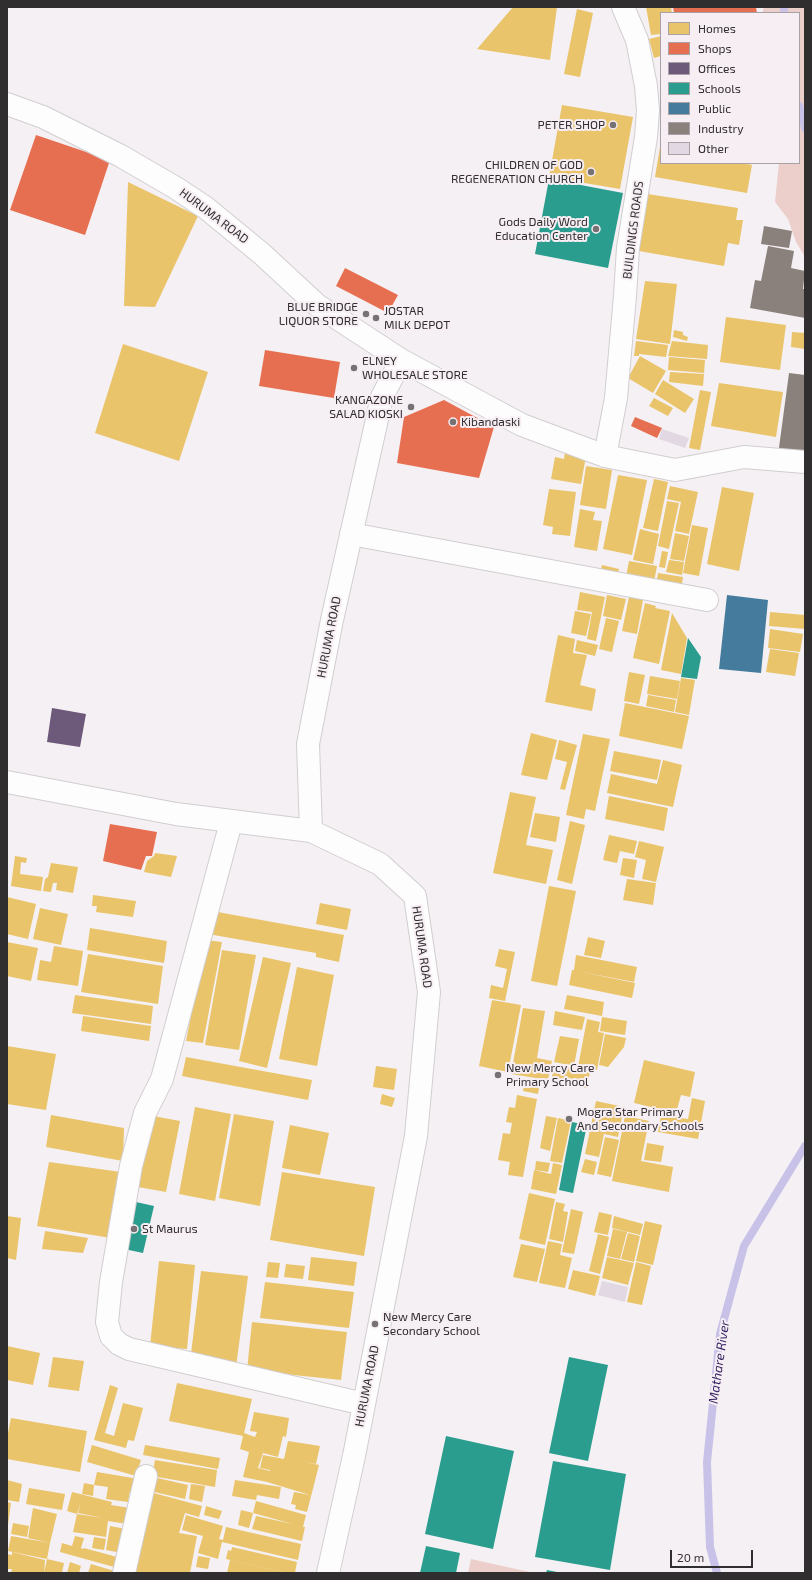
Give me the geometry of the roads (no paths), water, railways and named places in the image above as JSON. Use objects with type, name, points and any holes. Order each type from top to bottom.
[{"type":"street","name":"BUILDINGS ROADS","points":[[605,456],[616,398],[628,248],[646,137],[648,110],[646,86],[637,40],[623,7]]},
{"type":"street","name":"HURUMA ROAD","points":[[7,104],[43,117],[121,156],[176,188],[206,208],[262,254],[317,305],[401,360],[522,425],[605,456],[675,470],[744,457],[805,462]]},
{"type":"street","name":"HURUMA ROAD","points":[[328,1573],[364,1404],[416,1136],[428,992],[415,896],[380,864],[311,831],[308,744],[332,620],[382,397],[401,360]]},
{"type":"street","points":[[351,534],[708,600]]},
{"type":"street","points":[[7,782],[176,814],[311,831]]},
{"type":"street","points":[[231,822],[162,1079],[144,1113],[131,1166],[111,1282],[108,1322],[111,1336],[119,1344],[129,1349],[364,1404]]},
{"type":"street","points":[[124,1573],[146,1476]]},
{"type":"waterway","name":"Mathare River","points":[[784,7],[784,12]]},
{"type":"waterway","name":"Mathare River","points":[[800,110],[805,128]]},
{"type":"waterway","name":"Mathare River","points":[[717,1573],[710,1547],[707,1462],[720,1334],[744,1246],[805,1146]]},
{"type":"place","name":"PETER SHOP","points":[[613,125]]},
{"type":"place","name":"CHILDREN OF GOD REGENERATION CHURCH","points":[[591,172]]},
{"type":"place","name":"Gods Daily Word Education Center","points":[[596,229]]},
{"type":"place","name":"BLUE BRIDGE LIQUOR STORE","points":[[366,314]]},
{"type":"place","name":"JOSTAR MILK DEPOT","points":[[376,318]]},
{"type":"place","name":"ELNEY WHOLESALE STORE","points":[[354,368]]},
{"type":"place","name":"KANGAZONE SALAD KIOSKI","points":[[411,407]]},
{"type":"place","name":"Kibandaski","points":[[453,422]]},
{"type":"place","name":"New Mercy Care Primary School","points":[[498,1075]]},
{"type":"place","name":"Mogra Star Primary And Secondary Schools","points":[[569,1119]]},
{"type":"place","name":"St Maurus","points":[[134,1229]]},
{"type":"place","name":"New Mercy Care Secondary School","points":[[375,1324]]}]
